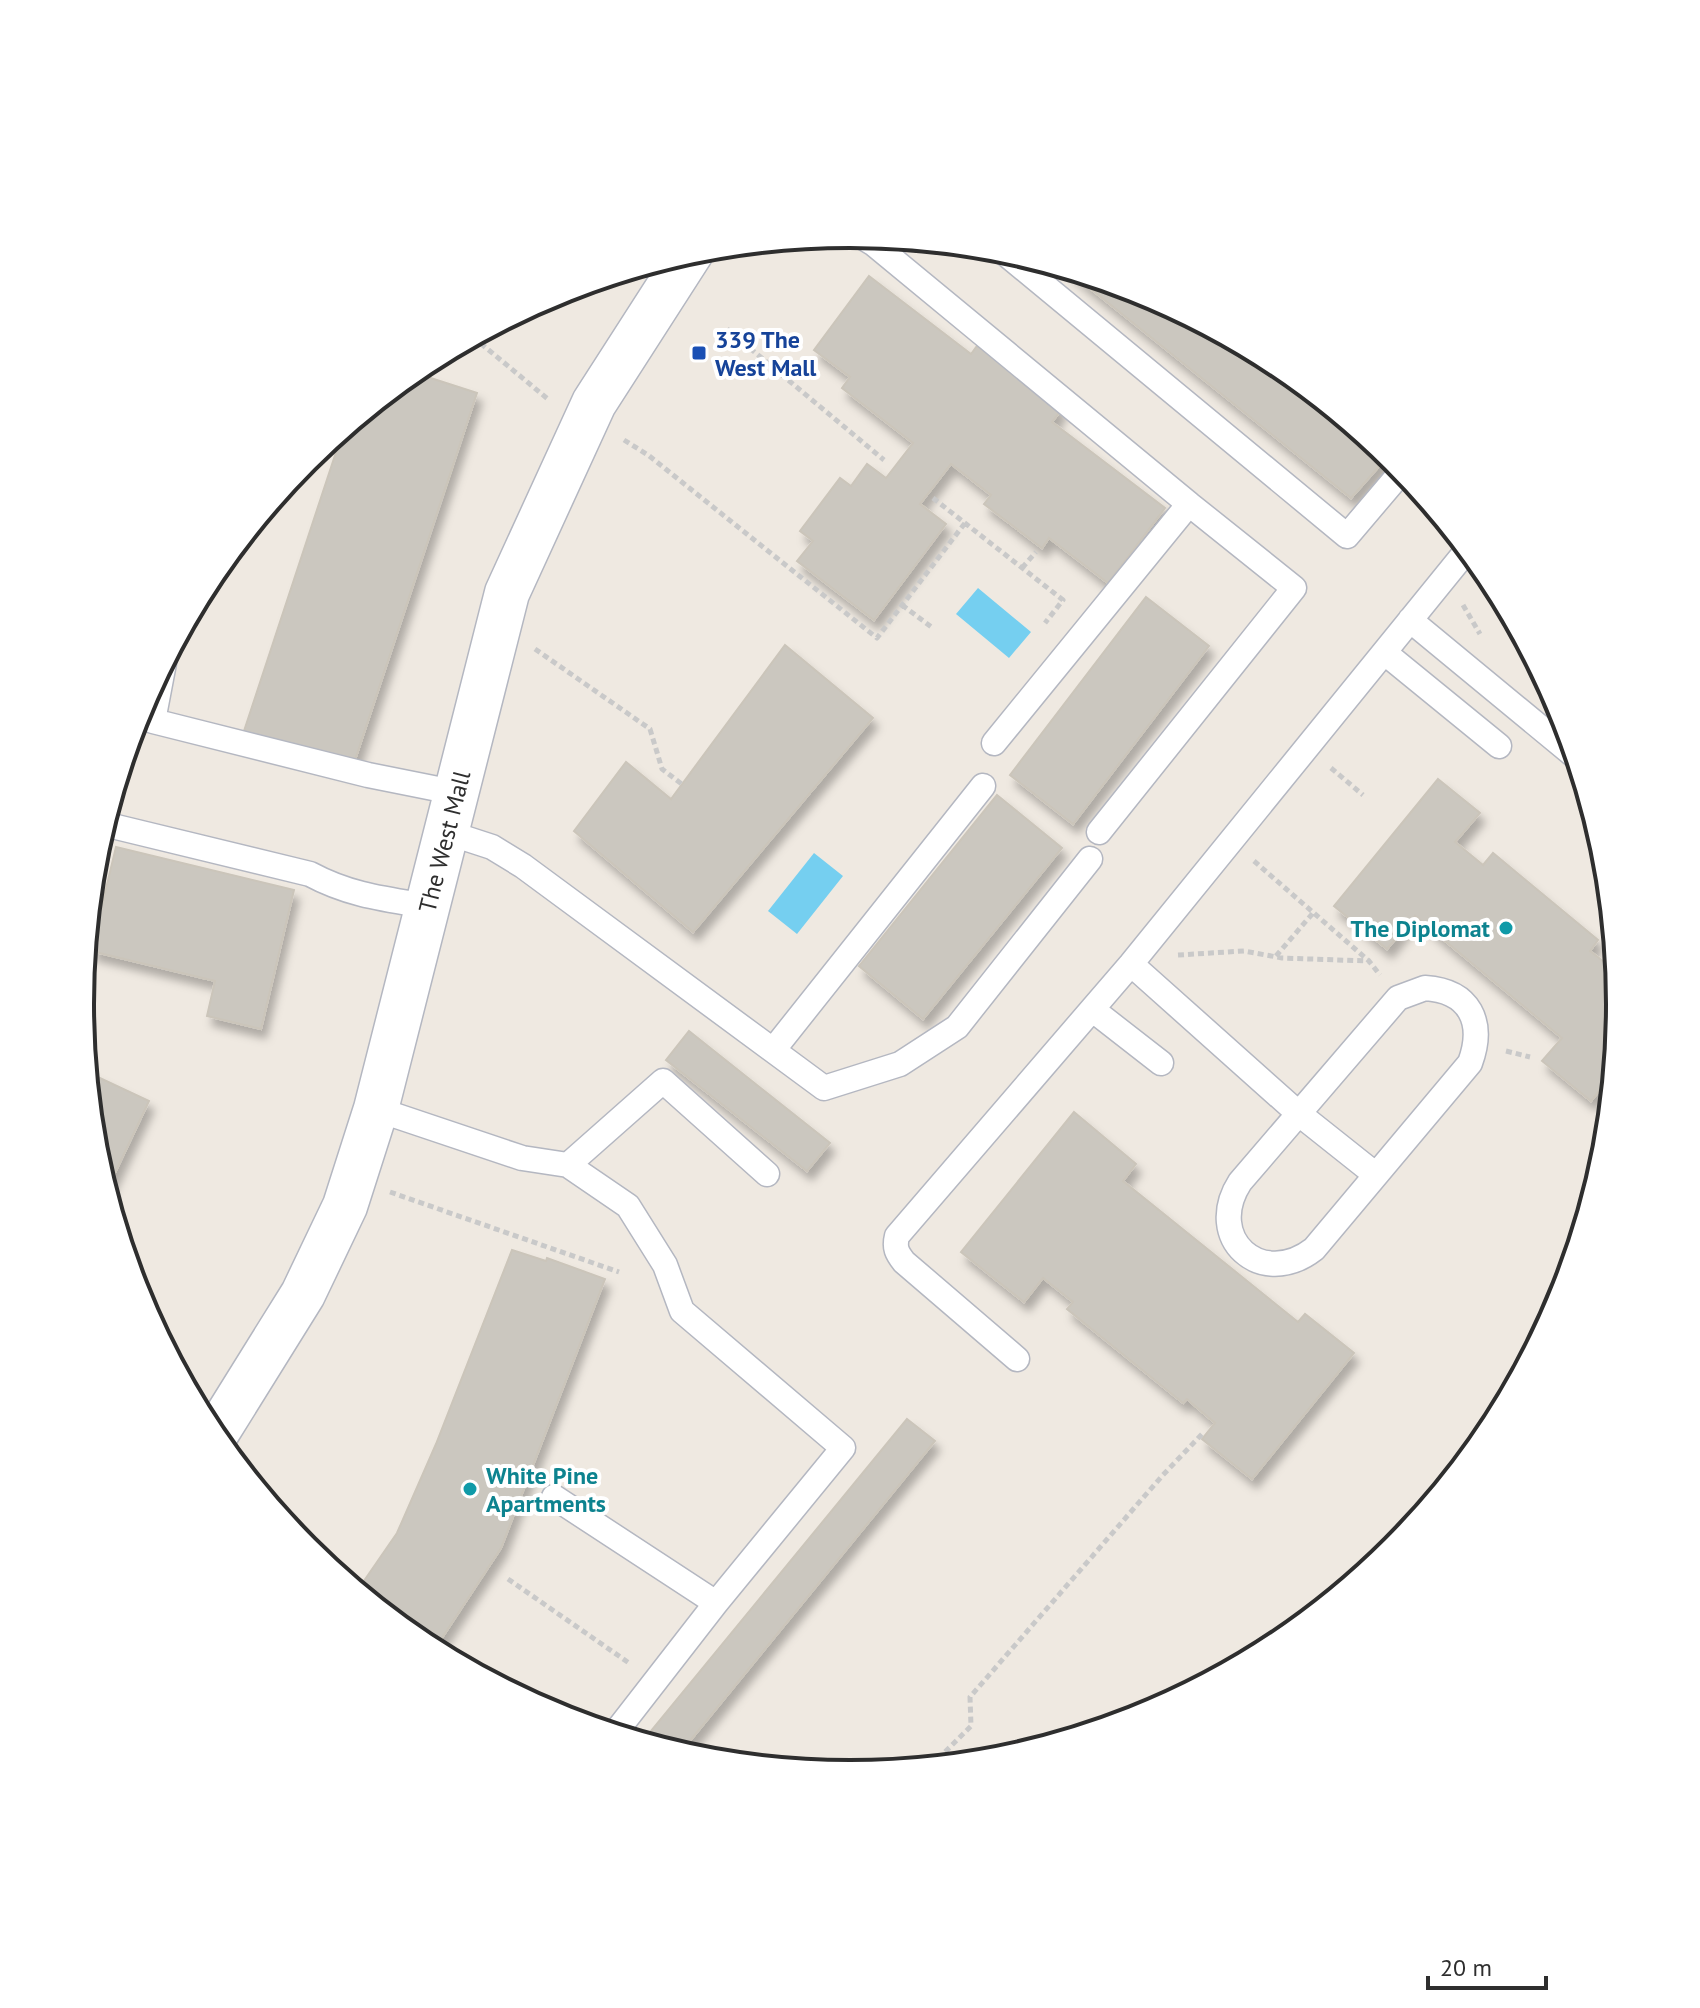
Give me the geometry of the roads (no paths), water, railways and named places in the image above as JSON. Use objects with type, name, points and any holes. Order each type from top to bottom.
[{"type":"main road","name":"The West Mall","points":[[222,1425],[303,1294],[345,1206],[354,1180],[376,1109],[507,593],[594,403],[681,268]]},
{"type":"lane","points":[[880,249],[1294,588],[1099,832]]},
{"type":"lane","points":[[1024,269],[1347,536],[1395,480]]},
{"type":"lane","points":[[994,743],[1189,504]]},
{"type":"lane","points":[[1017,1359],[904,1262],[895,1245],[906,1223],[1093,1010],[1410,620],[1463,562]]},
{"type":"lane","points":[[1410,620],[1559,743]]},
{"type":"lane","points":[[1385,653],[1499,746]]},
{"type":"lane","points":[[156,707],[153,721],[368,775],[452,813],[492,847],[523,866],[824,1088],[900,1064],[957,1027],[1090,859]]},
{"type":"lane","points":[[774,1049],[983,786]]},
{"type":"lane","points":[[116,827],[310,874],[357,895],[427,906]]},
{"type":"lane","points":[[1131,964],[1298,1113],[1376,1175]]},
{"type":"lane","points":[[1425,988],[1453,994],[1473,1015],[1478,1043],[1470,1063],[1314,1249],[1300,1260],[1284,1265],[1266,1264],[1250,1257],[1237,1246],[1229,1230],[1227,1213],[1231,1196],[1298,1113],[1398,998],[1425,988]]},
{"type":"lane","points":[[1093,1010],[1161,1063]]},
{"type":"lane","points":[[568,1165],[663,1081],[767,1174]]},
{"type":"lane","points":[[376,1109],[522,1158],[568,1165],[628,1206],[665,1265],[682,1311],[843,1448],[716,1603],[622,1724]]},
{"type":"lane","points":[[554,1497],[716,1603]]},
{"type":"water","points":[[978,588],[1031,632],[1009,658],[956,614]]},
{"type":"water","points":[[814,853],[843,876],[797,934],[768,911]]},
{"type":"place","name":"339 The West Mall","points":[[699,353]]},
{"type":"place","name":"The Diplomat","points":[[1506,928]]},
{"type":"place","name":"White Pine Apartments","points":[[470,1489]]}]
